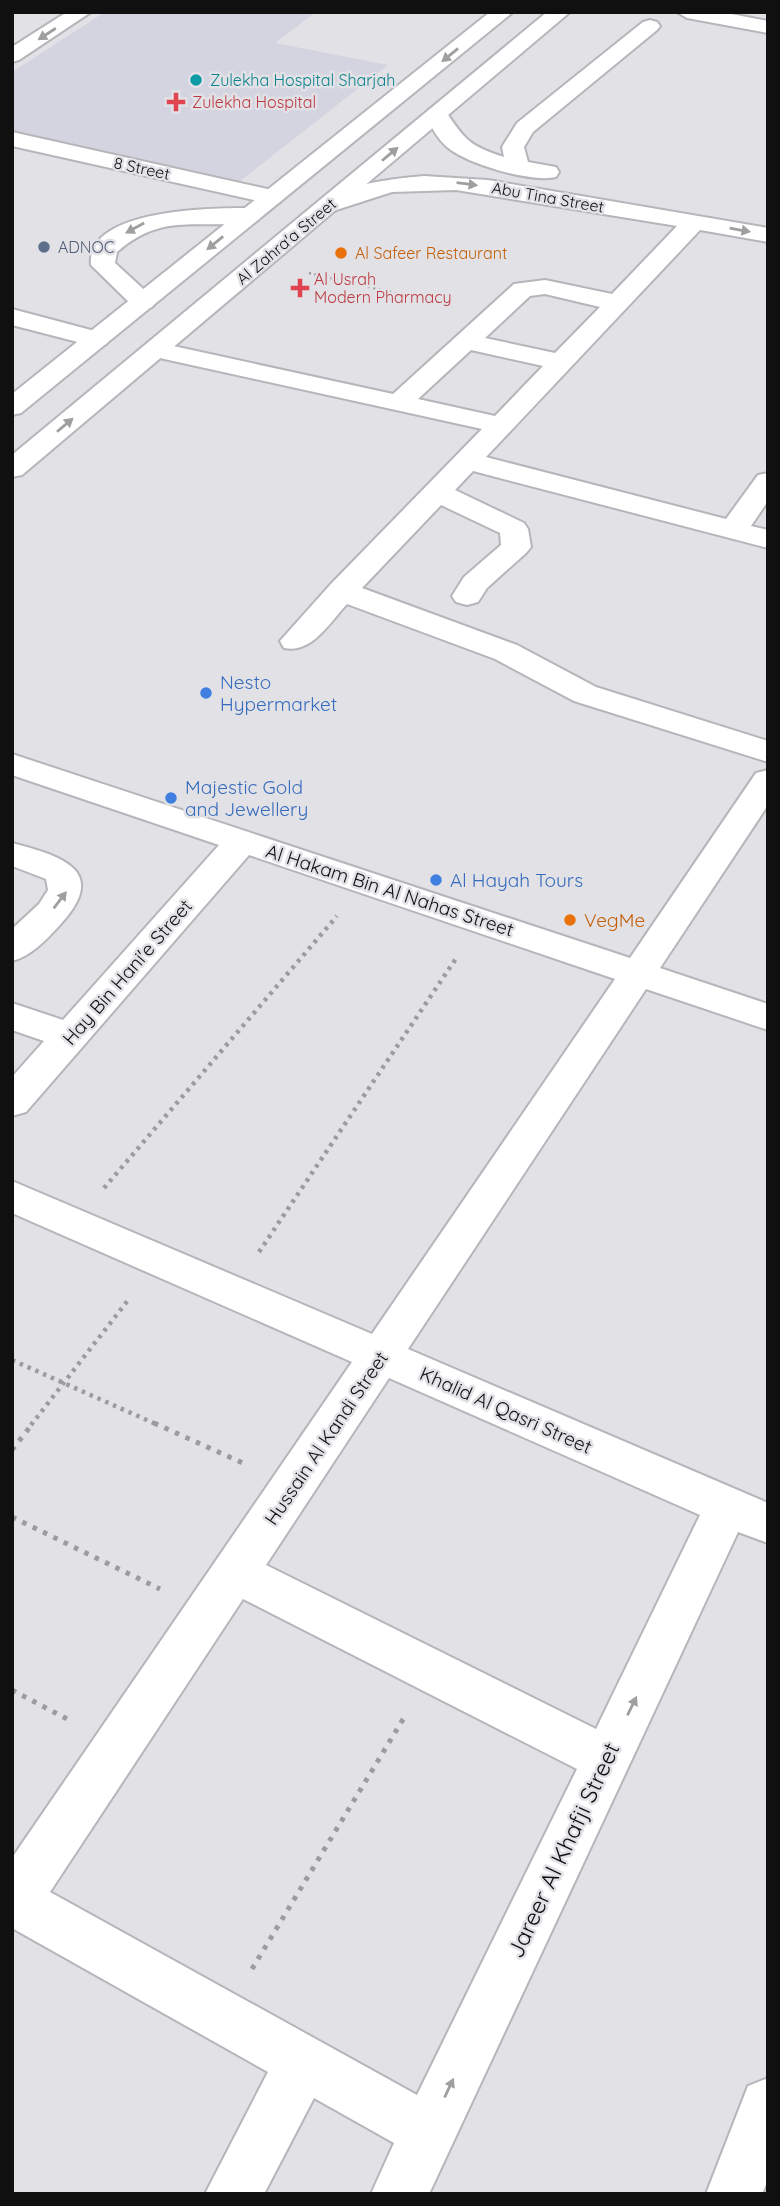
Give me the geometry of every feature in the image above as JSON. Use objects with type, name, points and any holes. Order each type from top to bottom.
[{"type":"street","points":[[12,32],[44,12]]},
{"type":"street","points":[[12,56],[81,12]]},
{"type":"street","points":[[12,407],[503,12]]},
{"type":"street","name":"Al Zahra'a Street","points":[[12,469],[560,12]]},
{"type":"street","points":[[687,12],[768,27]]},
{"type":"street","points":[[518,166],[513,147],[525,128],[650,26]]},
{"type":"street","name":"Abu Tina Street","points":[[437,115],[440,128],[450,139],[491,160],[570,175]]},
{"type":"street","name":"8 Street","points":[[12,139],[272,197]]},
{"type":"street","name":"Abu Tina Street","points":[[330,205],[352,194],[379,186],[444,181],[768,235]]},
{"type":"street","points":[[143,302],[103,265],[103,253],[107,247],[133,228],[154,220],[250,215]]},
{"type":"street","points":[[295,641],[695,222]]},
{"type":"street","points":[[398,402],[518,291],[530,287],[545,287],[617,303]]},
{"type":"street","points":[[12,317],[97,339]]},
{"type":"street","points":[[464,341],[562,362]]},
{"type":"street","points":[[155,350],[501,425]]},
{"type":"street","points":[[469,461],[768,539]]},
{"type":"street","points":[[733,530],[768,481]]},
{"type":"street","points":[[437,492],[514,529],[516,547],[475,583],[467,596]]},
{"type":"street","points":[[341,591],[506,652],[585,694],[768,752]]},
{"type":"street","name":"Al Hakam Bin Al Nahas Street","points":[[12,764],[768,1017]]},
{"type":"street","name":"Hussain Al Kandi Street","points":[[13,1901],[768,780]]},
{"type":"street","name":"Hay Bin Hani'e Street","points":[[12,1102],[242,841]]},
{"type":"street","points":[[12,854],[50,867],[61,873],[68,883],[67,893],[60,902],[12,949]]},
{"type":"street","points":[[12,1016],[70,1037]]},
{"type":"street","name":"Khalid Al Qasri Street","points":[[12,1196],[747,1516]]},
{"type":"street","name":"Jareer Al Khafji Street","points":[[399,2194],[606,1759],[747,1516]]},
{"type":"street","points":[[236,1572],[606,1759]]},
{"type":"street","points":[[13,1901],[428,2132]]},
{"type":"street","points":[[233,2194],[303,2063]]},
{"type":"street","points":[[734,2194],[768,2106]]},
{"type":"path","points":[[260,262],[492,315]]},
{"type":"path","points":[[74,1223],[366,882]]},
{"type":"path","points":[[231,1293],[482,921]]},
{"type":"path","points":[[12,1450],[158,1261]]},
{"type":"path","points":[[12,1360],[294,1486]]},
{"type":"path","points":[[12,1517],[208,1613]]},
{"type":"path","points":[[223,2017],[432,1671]]},
{"type":"path","points":[[12,1690],[119,1746]]},
{"type":"shaded area","name":"Zulekha Hospital","points":[[105,12],[316,12],[275,43],[388,65],[239,182],[12,132],[12,72]]},
{"type":"place","name":"Zulekha Hospital Sharjah","points":[[196,80]]},
{"type":"place","name":"Zulekha Hospital","points":[[176,102]]},
{"type":"place","name":"ADNOC","points":[[44,247]]},
{"type":"place","name":"Al Safeer Restaurant","points":[[341,253]]},
{"type":"place","name":"Al Usrah Modern Pharmacy","points":[[300,288]]},
{"type":"place","name":"Nesto Hypermarket","points":[[206,693]]},
{"type":"place","name":"Majestic Gold and Jewellery","points":[[171,798]]},
{"type":"place","name":"Al Hayah Tours","points":[[436,880]]},
{"type":"place","name":"VegMe","points":[[570,920]]}]
